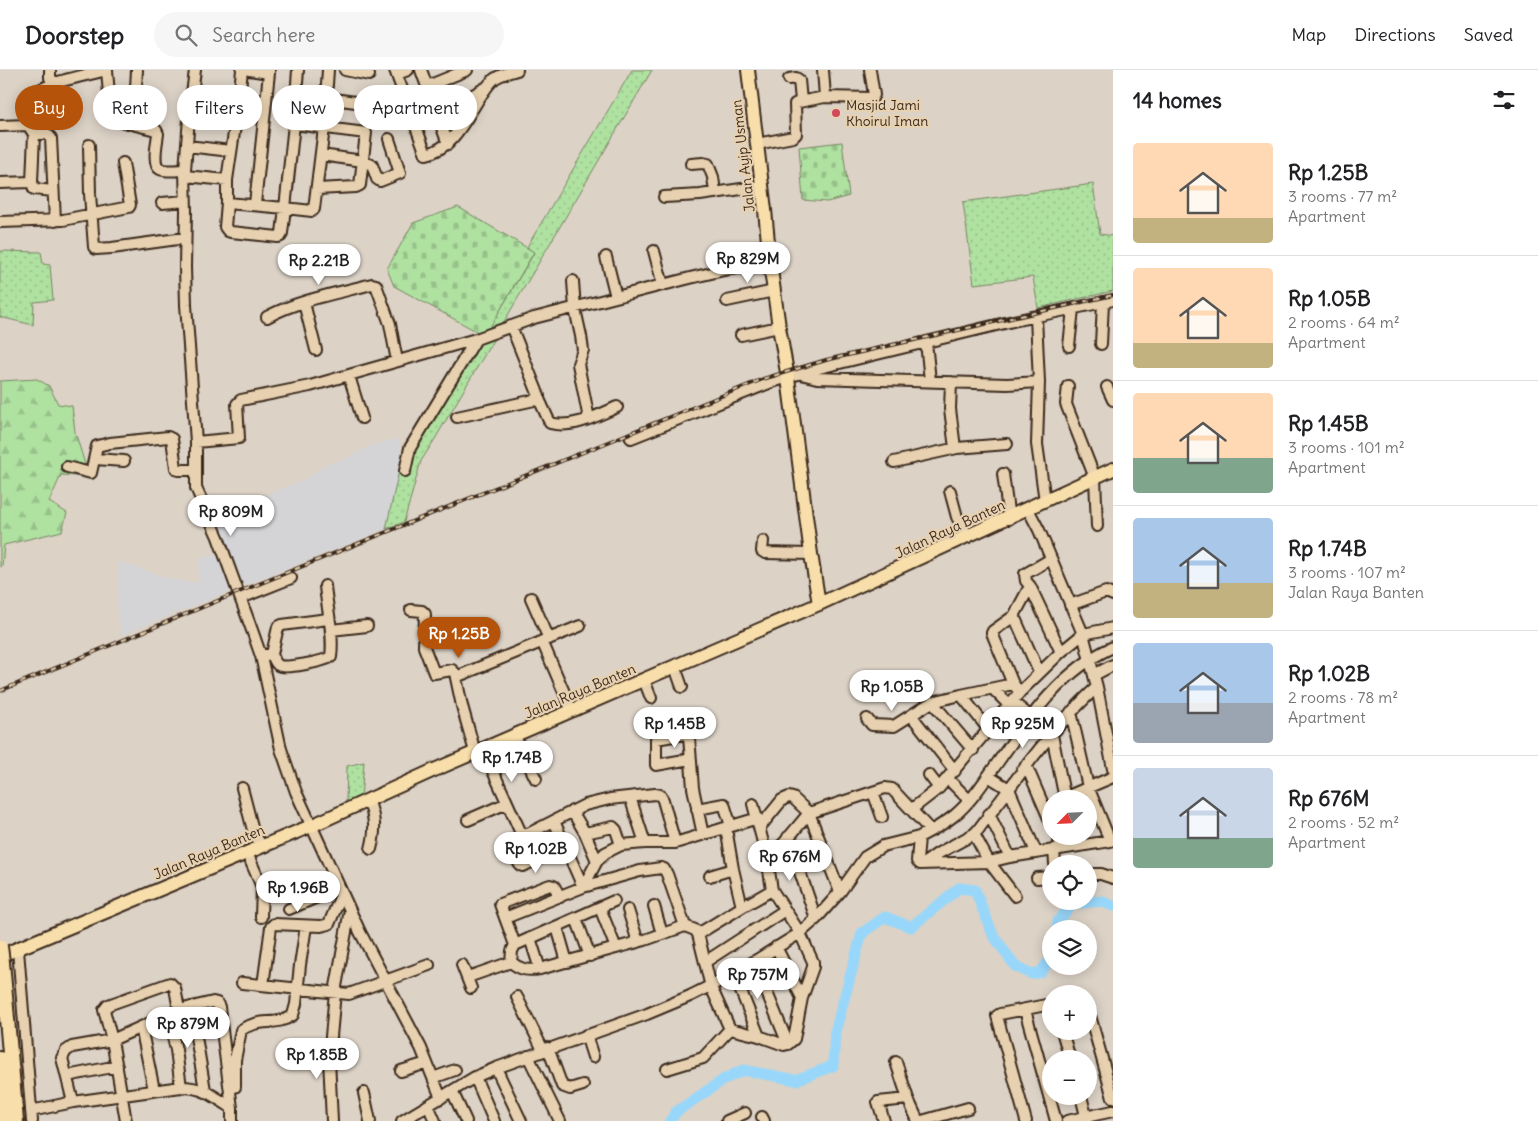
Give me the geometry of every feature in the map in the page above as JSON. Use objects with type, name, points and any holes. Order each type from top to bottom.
[{"type":"highway","points":[[0,942],[16,1121]]},
{"type":"highway","points":[[0,1059],[5,1121]]},
{"type":"main road","name":"Jalan Ayip Usman","points":[[748,70],[770,263],[819,604]]},
{"type":"main road","name":"Jalan Raya Banten","points":[[1,959],[18,950],[311,826],[570,708],[644,680],[819,604],[1009,519],[1113,469]]},
{"type":"street","points":[[50,70],[50,78],[55,83]]},
{"type":"street","points":[[50,85],[78,73],[107,70],[108,85]]},
{"type":"street","points":[[136,85],[137,70]]},
{"type":"street","points":[[193,85],[195,70]]},
{"type":"street","points":[[240,85],[242,70]]},
{"type":"street","points":[[249,70],[269,71],[255,204]]},
{"type":"street","points":[[297,85],[298,70]]},
{"type":"street","points":[[327,85],[328,70]]},
{"type":"street","points":[[344,70],[369,75]]},
{"type":"street","points":[[408,70],[396,72],[424,153],[428,154],[448,144],[464,122],[490,78],[516,70]]},
{"type":"street","points":[[421,70],[428,85]]},
{"type":"street","points":[[430,85],[467,70]]},
{"type":"street","points":[[823,70],[825,97]]},
{"type":"street","points":[[757,144],[793,137],[796,134],[795,104],[801,101],[825,97],[852,96],[872,98],[874,95],[870,70]]},
{"type":"street","points":[[789,78],[799,80],[801,101]]},
{"type":"street","points":[[262,102],[266,102]]},
{"type":"street","points":[[0,126],[15,127]]},
{"type":"street","points":[[31,130],[32,182],[35,190],[53,191]]},
{"type":"street","points":[[34,130],[48,134],[51,138],[55,221]]},
{"type":"street","points":[[151,130],[157,132],[155,161],[159,169],[227,180]]},
{"type":"street","points":[[188,130],[185,173],[186,305],[196,442],[196,488],[218,537],[241,598],[260,656],[281,749],[296,792],[340,891],[412,1030],[441,1098]]},
{"type":"street","points":[[234,130],[227,180],[226,229],[231,232],[253,236],[278,237],[281,236],[293,130]]},
{"type":"street","points":[[227,203],[314,210],[324,130]]},
{"type":"street","points":[[317,189],[356,187],[360,185],[366,133],[341,130]]},
{"type":"street","points":[[443,130],[448,144]]},
{"type":"street","points":[[321,155],[363,161],[372,165],[378,180],[400,174],[401,171],[389,139]]},
{"type":"street","points":[[89,145],[88,161],[94,247],[98,250],[185,238]]},
{"type":"street","points":[[187,146],[231,151]]},
{"type":"street","points":[[0,222],[55,221],[129,207],[124,163]]},
{"type":"street","points":[[691,164],[708,164],[713,177],[715,192]]},
{"type":"street","points":[[0,183],[32,182]]},
{"type":"street","points":[[664,197],[762,186]]},
{"type":"street","points":[[162,203],[185,201]]},
{"type":"street","points":[[654,251],[663,285]]},
{"type":"street","points":[[606,257],[616,297]]},
{"type":"street","points":[[196,442],[239,438],[238,400],[265,396],[349,376],[476,339],[534,318],[724,270],[770,263]]},
{"type":"street","points":[[573,282],[575,309],[582,350],[578,364],[589,419]]},
{"type":"street","points":[[267,317],[286,308],[337,293],[372,284],[376,285],[390,324],[397,361]]},
{"type":"street","points":[[727,301],[774,291]]},
{"type":"street","points":[[631,438],[769,383],[811,370],[1108,301],[1101,344]]},
{"type":"street","points":[[304,303],[316,350]]},
{"type":"street","points":[[1070,346],[1073,308]]},
{"type":"street","points":[[1036,317],[1039,382],[1037,444],[1045,501]]},
{"type":"street","points":[[512,326],[550,423],[568,425],[589,419],[616,407]]},
{"type":"street","points":[[741,335],[779,327]]},
{"type":"street","points":[[405,472],[410,448],[476,339]]},
{"type":"street","points":[[926,342],[930,381]]},
{"type":"street","points":[[801,374],[816,378],[1007,384],[1039,382]]},
{"type":"street","points":[[349,376],[362,418]]},
{"type":"street","points":[[951,382],[950,409],[955,448]]},
{"type":"street","points":[[1068,386],[1066,404],[1095,478],[1097,526]]},
{"type":"street","points":[[1106,386],[1113,400]]},
{"type":"street","points":[[457,417],[539,399]]},
{"type":"street","points":[[67,467],[91,473],[96,446],[168,437],[172,439],[176,468],[178,470],[195,470]]},
{"type":"street","points":[[894,462],[955,448],[1007,444]]},
{"type":"street","points":[[95,459],[124,461]]},
{"type":"street","points":[[1003,474],[1009,519]]},
{"type":"street","points":[[950,491],[957,518],[968,537]]},
{"type":"street","points":[[1028,509],[1039,530],[1083,634],[1097,687],[1113,769]]},
{"type":"street","points":[[763,541],[762,551],[765,553],[811,554]]},
{"type":"street","points":[[1051,560],[1025,574],[1026,581],[1061,652]]},
{"type":"street","points":[[241,598],[291,578]]},
{"type":"street","points":[[325,586],[331,630],[331,657],[281,667],[276,663],[272,654],[278,627],[328,619]]},
{"type":"street","points":[[1020,692],[1013,684],[992,634],[993,631],[1014,616],[1030,586]]},
{"type":"street","points":[[1070,605],[1106,592],[1113,595]]},
{"type":"street","points":[[531,598],[570,708]]},
{"type":"street","points":[[411,610],[425,614],[424,648],[434,673],[454,671],[462,706],[479,751],[520,831],[528,834],[572,811],[592,803],[649,794],[660,795],[663,800],[675,843]]},
{"type":"street","points":[[1014,616],[1039,672]]},
{"type":"street","points":[[331,630],[367,626]]},
{"type":"street","points":[[456,677],[580,626]]},
{"type":"street","points":[[912,809],[939,788],[1012,704],[1020,692],[1061,652],[1083,634],[1113,628]]},
{"type":"street","points":[[402,1121],[476,1077],[496,1068],[647,1014],[711,987],[800,933],[816,919],[840,892],[862,861],[875,850],[895,842],[919,837],[951,818],[969,800],[1057,688],[1090,658],[1113,647]]},
{"type":"street","points":[[260,656],[272,654]]},
{"type":"street","points":[[1094,675],[1113,665]]},
{"type":"street","points":[[675,667],[682,687]]},
{"type":"street","points":[[644,680],[651,698]]},
{"type":"street","points":[[867,720],[872,725],[891,726],[932,702],[1013,684]]},
{"type":"street","points":[[923,864],[937,854],[974,834],[1058,726],[1097,687]]},
{"type":"street","points":[[993,689],[1032,718],[1052,736],[1062,790]]},
{"type":"street","points":[[961,695],[989,730]]},
{"type":"street","points":[[932,702],[973,750]]},
{"type":"street","points":[[1071,712],[1088,787],[1111,840],[1098,840]]},
{"type":"street","points":[[911,715],[955,771]]},
{"type":"street","points":[[514,735],[536,779]]},
{"type":"street","points":[[690,759],[693,788],[703,834]]},
{"type":"street","points":[[1026,765],[1042,794]]},
{"type":"street","points":[[929,775],[939,788]]},
{"type":"street","points":[[988,776],[1009,789],[1036,852]]},
{"type":"street","points":[[1081,790],[1113,777]]},
{"type":"street","points":[[947,778],[969,800]]},
{"type":"street","points":[[242,788],[254,834],[262,846]]},
{"type":"street","points":[[767,858],[809,813],[885,788],[892,788],[930,830]]},
{"type":"street","points":[[873,792],[882,817]]},
{"type":"street","points":[[630,797],[645,843]]},
{"type":"street","points":[[582,885],[597,861],[605,853],[621,845],[675,843],[728,827],[759,822],[782,800],[789,797],[793,798],[809,813],[840,892]]},
{"type":"street","points":[[368,800],[375,827],[371,848]]},
{"type":"street","points":[[468,820],[507,803]]},
{"type":"street","points":[[697,809],[725,804],[733,869],[742,907]]},
{"type":"street","points":[[510,962],[519,969],[540,969],[638,942],[685,926],[695,930],[698,934],[711,987],[730,1028],[774,1043],[788,1044],[794,1039],[802,998],[813,964],[800,933],[772,890],[767,858],[753,804]]},
{"type":"street","points":[[572,811],[585,833],[597,861]]},
{"type":"street","points":[[989,814],[1010,857]]},
{"type":"street","points":[[554,821],[582,885]]},
{"type":"street","points":[[585,833],[612,827],[616,830],[621,845]]},
{"type":"street","points":[[974,834],[989,862],[1015,896]]},
{"type":"street","points":[[788,837],[816,919]]},
{"type":"street","points":[[919,837],[917,861],[923,864],[989,862],[1067,845]]},
{"type":"street","points":[[1057,855],[1058,845]]},
{"type":"street","points":[[516,857],[520,865],[523,866],[566,846]]},
{"type":"street","points":[[247,853],[262,887],[261,917]]},
{"type":"street","points":[[505,918],[560,897],[582,885],[655,868],[664,869],[673,889],[685,926]]},
{"type":"street","points":[[710,876],[733,869]]},
{"type":"street","points":[[1097,874],[1113,878]]},
{"type":"street","points":[[1037,878],[1042,878]]},
{"type":"street","points":[[515,945],[500,904],[550,885],[554,886],[560,897]]},
{"type":"street","points":[[698,934],[772,890]]},
{"type":"street","points":[[289,909],[340,891]]},
{"type":"street","points":[[263,985],[271,927],[274,924],[321,926],[328,924],[340,891]]},
{"type":"street","points":[[510,962],[515,945],[614,902]]},
{"type":"street","points":[[654,906],[662,934]]},
{"type":"street","points":[[600,908],[616,948]]},
{"type":"street","points":[[332,1121],[329,1059],[334,992],[350,910]]},
{"type":"street","points":[[628,910],[638,942]]},
{"type":"street","points":[[705,962],[785,910]]},
{"type":"street","points":[[576,918],[590,956]]},
{"type":"street","points":[[232,1103],[235,1093],[235,1060],[241,1030],[248,1025],[262,1021],[280,1022],[293,1015],[306,926]]},
{"type":"street","points":[[556,927],[567,962]]},
{"type":"street","points":[[530,938],[540,969]]},
{"type":"street","points":[[776,947],[802,998]]},
{"type":"street","points":[[18,950],[32,1116],[73,1102],[181,1087],[205,1090],[232,1103]]},
{"type":"street","points":[[754,961],[788,1044]]},
{"type":"street","points":[[462,966],[469,983],[510,962]]},
{"type":"street","points":[[242,983],[349,994],[429,965]]},
{"type":"street","points":[[734,974],[758,1036]]},
{"type":"street","points":[[126,1121],[112,1040],[104,1010],[108,1005],[170,983],[175,988],[179,1010]]},
{"type":"street","points":[[518,997],[562,1086],[570,1089],[583,1085]]},
{"type":"street","points":[[73,1102],[62,1058],[66,1051],[72,1047],[112,1040],[179,1010],[213,1002],[217,1003],[219,1007],[232,1103],[232,1121]]},
{"type":"street","points":[[1026,1121],[997,1018],[1000,1014],[1042,1006]]},
{"type":"street","points":[[191,1007],[205,1090]]},
{"type":"street","points":[[1025,1010],[1056,1121]]},
{"type":"street","points":[[168,1016],[176,1050],[181,1087]]},
{"type":"street","points":[[141,1027],[154,1090]]},
{"type":"street","points":[[668,1069],[703,1058],[730,1028]]},
{"type":"street","points":[[586,1035],[594,1057]]},
{"type":"street","points":[[1097,1040],[1113,1098]]},
{"type":"street","points":[[528,1056],[560,1121]]},
{"type":"street","points":[[896,1062],[908,1099],[918,1121]]},
{"type":"street","points":[[401,1071],[427,1063]]},
{"type":"street","points":[[67,1076],[117,1066]]},
{"type":"street","points":[[496,1068],[521,1121]]},
{"type":"street","points":[[433,1078],[454,1070]]},
{"type":"street","points":[[476,1077],[494,1121]]},
{"type":"street","points":[[452,1091],[466,1121]]},
{"type":"street","points":[[364,1093],[370,1121]]},
{"type":"street","points":[[884,1121],[878,1102],[908,1099]]},
{"type":"street","points":[[1083,1105],[1086,1116]]},
{"type":"street","points":[[428,1106],[435,1121]]},
{"type":"street","points":[[922,1121],[968,1108]]},
{"type":"street","points":[[1067,1121],[1113,1111]]},
{"type":"street","points":[[727,1121],[746,1113]]},
{"type":"shaded area","points":[[399,439],[402,457],[386,529],[121,635],[117,611],[118,561],[164,577],[192,583],[198,581],[199,558],[222,554],[210,525],[241,521],[244,497],[268,494],[302,481],[328,463],[343,460],[372,445]]},
{"type":"green space","points":[[632,70],[652,70],[421,461],[404,522],[386,529],[402,457],[467,350],[480,344],[534,253],[527,247]]},
{"type":"green space","points":[[842,142],[849,196],[827,202],[803,200],[799,147]]},
{"type":"green space","points":[[1093,184],[1100,234],[1113,236],[1113,291],[1038,308],[1033,277],[974,284],[963,202]]},
{"type":"green space","points":[[458,207],[534,252],[485,336],[394,286],[387,269],[413,223]]},
{"type":"green space","points":[[0,251],[41,252],[43,264],[50,265],[53,300],[34,302],[33,325],[0,317]]},
{"type":"green space","points":[[37,379],[49,386],[58,404],[72,406],[75,432],[89,477],[61,475],[49,502],[67,513],[62,531],[4,545],[2,566],[0,567],[0,381]]},
{"type":"green space","points":[[364,762],[361,798],[346,801],[347,766]]},
{"type":"waterway","points":[[670,1121],[676,1112],[723,1080],[743,1070],[796,1080],[833,1066],[835,1032],[862,933],[885,917],[911,927],[959,888],[975,890],[993,935],[1015,966],[1032,974],[1042,971]]},
{"type":"waterway","points":[[1059,920],[1073,904],[1101,901],[1113,906]]},
{"type":"railway","points":[[0,691],[763,379],[826,360],[1113,295]]},
{"type":"place","name":"Masjid Jami Khoirul Iman","points":[[836,113]]}]
